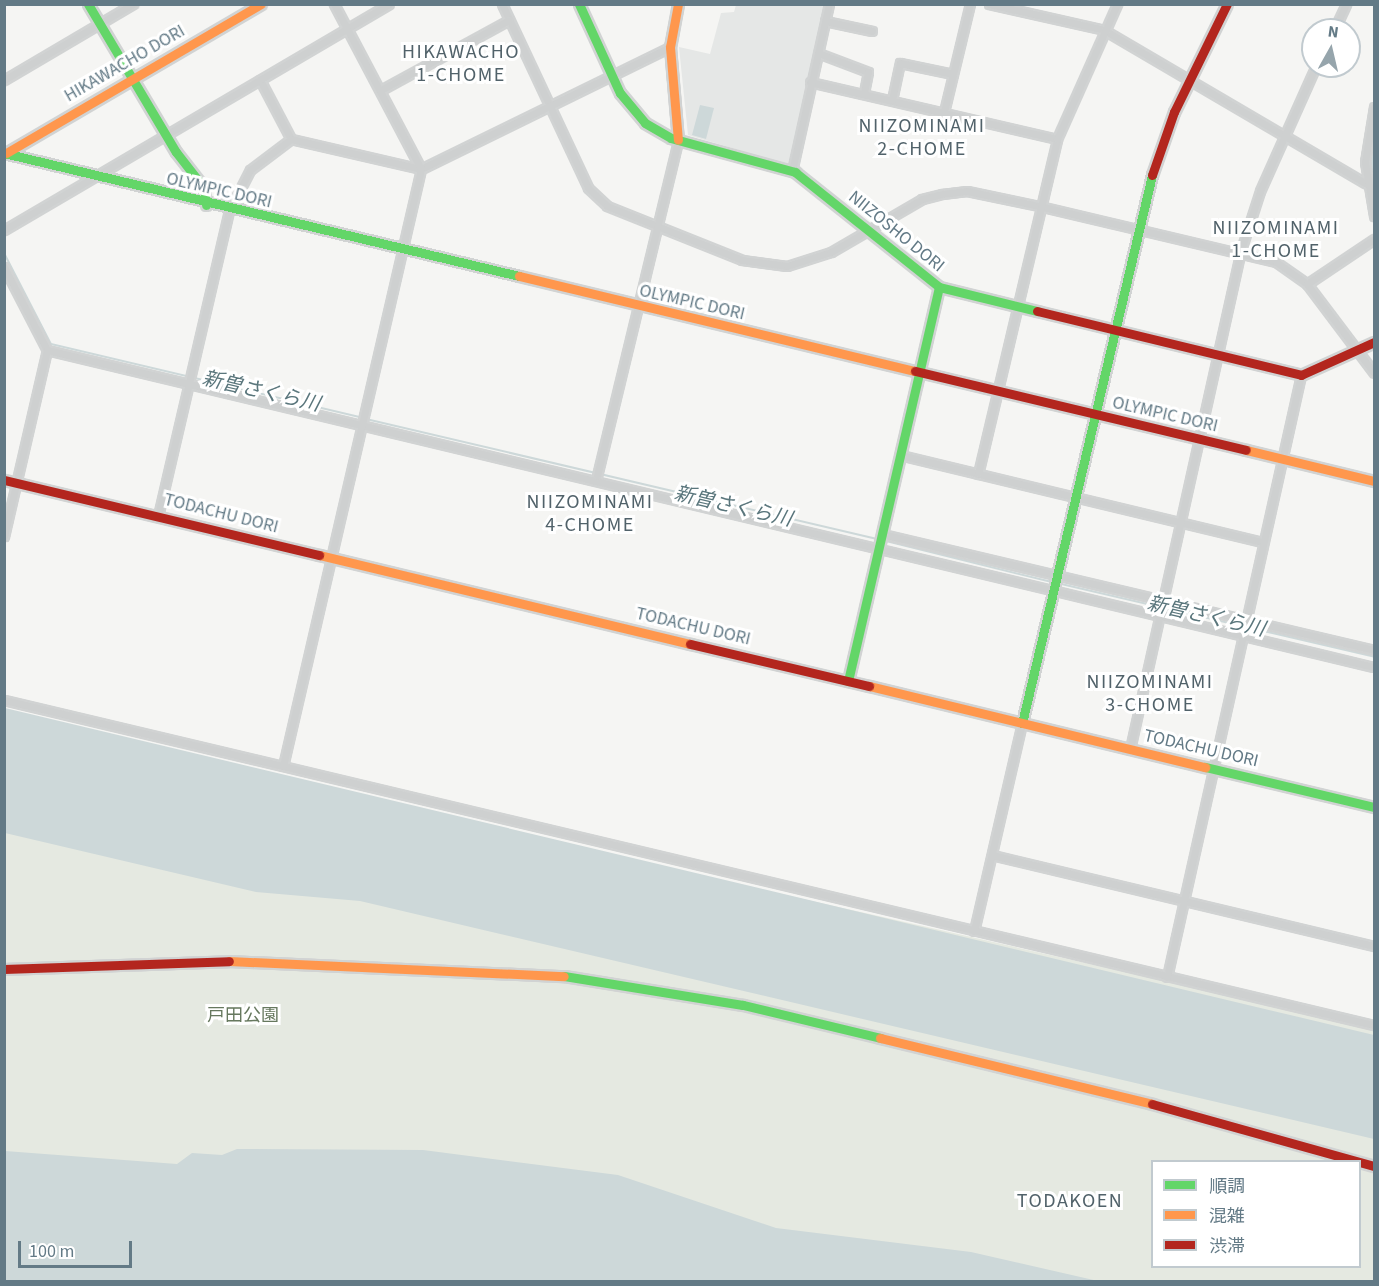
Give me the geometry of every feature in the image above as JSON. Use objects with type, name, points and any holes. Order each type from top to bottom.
[{"type":"street","points":[[88,4],[166,135],[204,188],[206,205]]},
{"type":"street","points":[[4,80],[134,4]]},
{"type":"street","name":"HIKAWACHO DORI","points":[[5,153],[261,4]]},
{"type":"street","points":[[284,766],[422,169],[334,4]]},
{"type":"street","points":[[4,230],[389,4]]},
{"type":"street","points":[[502,4],[588,188],[607,206],[764,265],[787,266],[831,252],[867,230],[942,194],[967,191],[1039,206],[1241,250],[1276,262],[1307,284],[1374,373]]},
{"type":"street","name":"NIIZOSHO DORI","points":[[579,4],[611,75],[638,117],[678,140],[792,171],[939,287],[1301,375]]},
{"type":"street","points":[[597,476],[640,308],[678,140],[670,47],[678,4]]},
{"type":"street","points":[[792,171],[829,4]]},
{"type":"street","points":[[944,112],[970,4]]},
{"type":"street","points":[[989,4],[1104,30],[1365,183]]},
{"type":"street","points":[[978,474],[1039,206],[1057,139],[1117,4]]},
{"type":"street","points":[[974,931],[1092,415],[1155,161],[1190,80],[1227,4]]},
{"type":"street","points":[[1340,18],[1346,4]]},
{"type":"street","points":[[381,90],[509,20]]},
{"type":"street","points":[[825,21],[872,31]]},
{"type":"street","points":[[260,80],[291,139],[422,169],[670,47]]},
{"type":"street","points":[[818,53],[868,72],[864,93]]},
{"type":"street","points":[[892,100],[900,63],[953,74]]},
{"type":"street","points":[[1130,748],[1241,250],[1283,135],[1310,78]]},
{"type":"street","points":[[810,82],[1057,139]]},
{"type":"street","points":[[1374,107],[1365,183],[1374,216]]},
{"type":"street","points":[[158,516],[229,211],[244,176],[291,139]]},
{"type":"street","name":"OLYMPIC DORI","points":[[5,153],[93,178],[229,211],[1374,482]]},
{"type":"street","points":[[1307,284],[1374,239]]},
{"type":"street","points":[[4,267],[47,350],[4,536]]},
{"type":"street","points":[[848,681],[939,287]]},
{"type":"street","points":[[1167,976],[1301,375],[1374,342]]},
{"type":"street","points":[[47,350],[362,424],[881,540],[1053,583],[1160,614],[1374,650]]},
{"type":"street","points":[[900,455],[1263,542]]},
{"type":"street","name":"TODACHU DORI","points":[[4,480],[1374,807]]},
{"type":"street","points":[[881,540],[1053,583],[1163,602],[1374,667]]},
{"type":"street","points":[[4,700],[1374,1025]]},
{"type":"street","points":[[992,855],[1374,946]]},
{"type":"street","points":[[4,969],[276,959],[591,979],[754,1007],[1256,1129],[1355,1160]]},
{"type":"shaded area","points":[[736,5],[826,5],[789,165],[688,135],[679,47],[710,54],[721,13],[734,12]]},
{"type":"shaded area","points":[[700,105],[714,108],[706,139],[692,135]]},
{"type":"shaded area","points":[[5,708],[1374,1035],[1374,1139],[360,901],[256,892],[5,833]]},
{"type":"shaded area","points":[[237,1149],[423,1150],[618,1175],[776,1228],[971,1252],[1098,1281],[5,1281],[5,1151],[177,1164],[192,1153],[222,1155]]},
{"type":"green space","name":"戸田公園","points":[[4,712],[121,745],[1374,1028],[1374,1281],[491,1282],[5,1228]]},
{"type":"waterway","points":[[1374,144],[1374,184]]},
{"type":"waterway","name":"新曽さくら川","points":[[4,253],[51,344],[360,417]]},
{"type":"waterway","name":"新曽さくら川","points":[[366,419],[877,539]]},
{"type":"waterway","name":"新曽さくら川","points":[[882,540],[1052,582]]},
{"type":"waterway","name":"新曽さくら川","points":[[1057,583],[1374,657]]},
{"type":"traffic: fast","points":[[88,4],[176,152],[204,188],[206,205]]},
{"type":"traffic: fast","points":[[579,4],[620,93],[645,123],[671,138],[795,172],[939,287],[1037,311]]},
{"type":"traffic: fast","points":[[4,153],[519,276]]},
{"type":"traffic: fast","points":[[1022,723],[1152,175]]},
{"type":"traffic: fast","points":[[848,681],[939,287]]},
{"type":"traffic: fast","points":[[1205,767],[1374,807]]},
{"type":"traffic: fast","points":[[564,976],[743,1005],[880,1038]]},
{"type":"traffic: slow","points":[[6,153],[261,4]]},
{"type":"traffic: slow","points":[[678,4],[670,47],[678,140]]},
{"type":"traffic: slow","points":[[519,276],[915,371]]},
{"type":"traffic: slow","points":[[1246,450],[1374,481]]},
{"type":"traffic: slow","points":[[319,555],[690,644]]},
{"type":"traffic: slow","points":[[869,686],[1205,767]]},
{"type":"traffic: slow","points":[[229,961],[564,976]]},
{"type":"traffic: slow","points":[[880,1038],[1152,1104]]},
{"type":"traffic: jam","points":[[1152,175],[1174,112],[1227,4]]},
{"type":"traffic: jam","points":[[1037,311],[1301,375],[1374,342]]},
{"type":"traffic: jam","points":[[915,371],[1246,450]]},
{"type":"traffic: jam","points":[[4,480],[319,555]]},
{"type":"traffic: jam","points":[[690,644],[869,686]]},
{"type":"traffic: jam","points":[[4,969],[229,961]]},
{"type":"traffic: jam","points":[[1152,1104],[1353,1160]]},
{"type":"traffic: jam","points":[[1361,1162],[1374,1166]]},
{"type":"district","name":"HIKAWACHO 1-CHOME","points":[[461,64]]},
{"type":"district","name":"NIIZOMINAMI 2-CHOME","points":[[922,138]]},
{"type":"district","name":"NIIZOMINAMI 1-CHOME","points":[[1276,240]]},
{"type":"district","name":"NIIZOMINAMI 4-CHOME","points":[[590,514]]},
{"type":"district","name":"NIIZOMINAMI 3-CHOME","points":[[1150,694]]},
{"type":"district","name":"TODAKOEN","points":[[1070,1201]]}]
